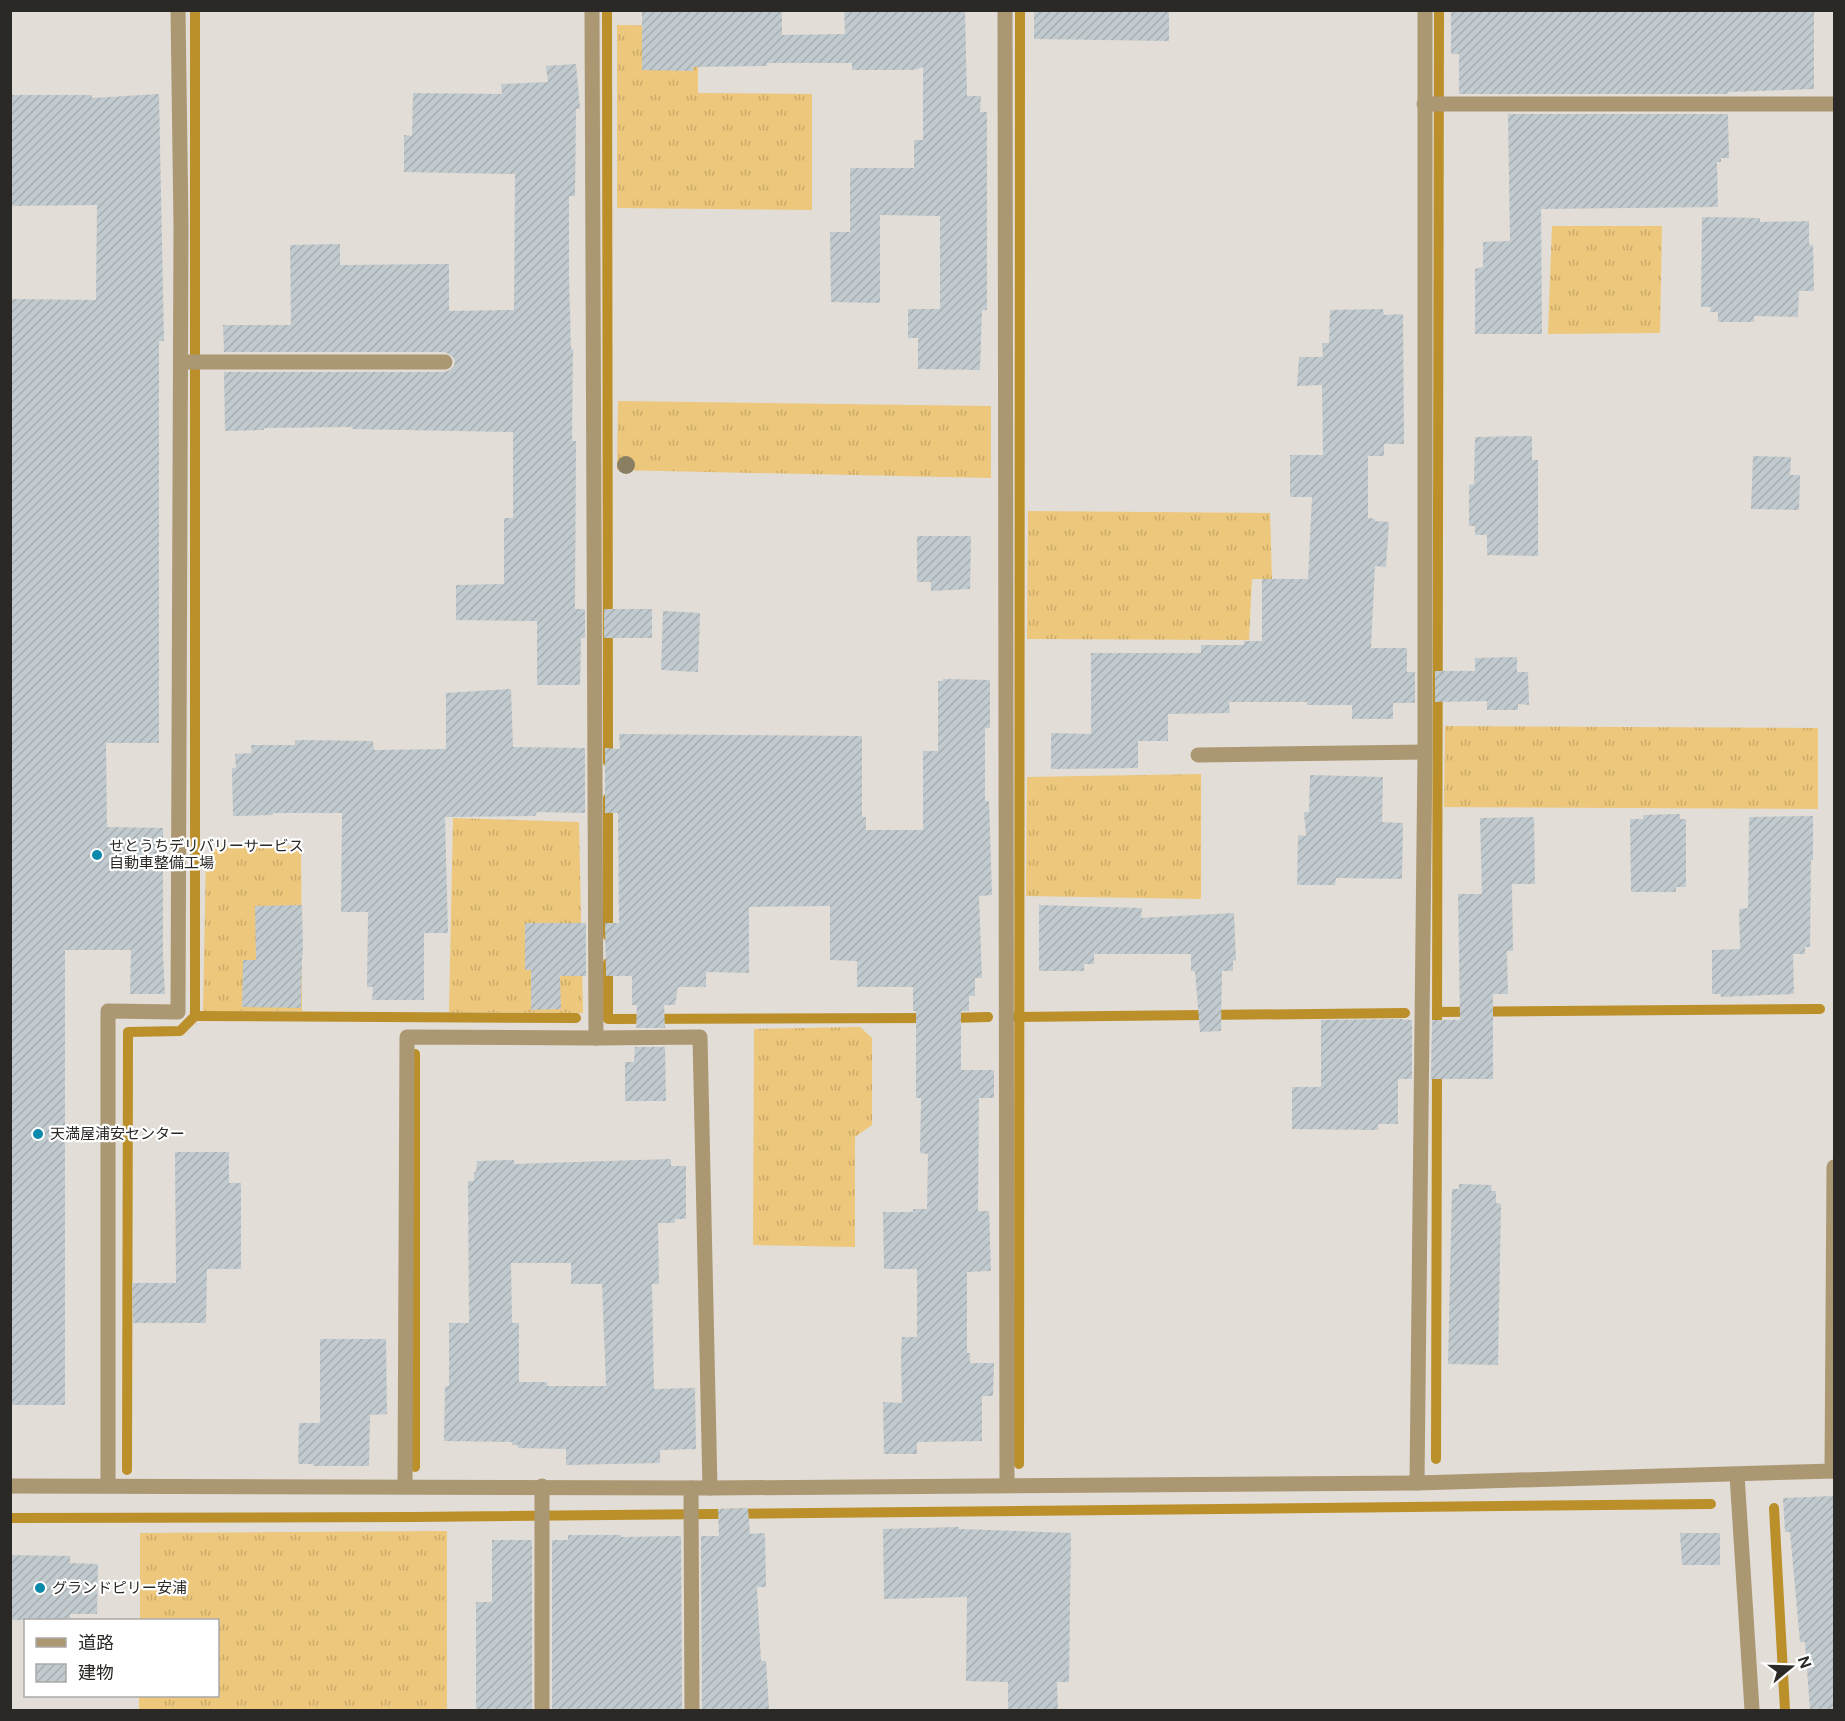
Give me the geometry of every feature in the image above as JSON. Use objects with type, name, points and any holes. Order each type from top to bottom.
[{"type":"street","points":[[108,1485],[108,1011],[178,1012],[191,362],[181,226],[178,10]]},
{"type":"street","points":[[592,10],[596,1038]]},
{"type":"street","points":[[1005,10],[1007,1485]]},
{"type":"street","points":[[1417,1483],[1434,104],[1425,10]]},
{"type":"street","points":[[1434,104],[1834,104]]},
{"type":"street","points":[[191,362],[446,362]]},
{"type":"street","points":[[1198,755],[1425,752]]},
{"type":"street","points":[[405,1486],[407,1037],[700,1037],[710,1488]]},
{"type":"street","points":[[10,1486],[710,1488],[1417,1483],[1833,1471],[1834,1167]]},
{"type":"street","points":[[1737,1475],[1752,1710]]},
{"type":"street","points":[[542,1486],[542,1710]]},
{"type":"street","points":[[691,1488],[692,1710]]},
{"type":"green space","points":[[617,25],[698,26],[698,93],[812,94],[812,210],[617,208]]},
{"type":"green space","points":[[1552,226],[1662,226],[1660,333],[1548,334]]},
{"type":"green space","points":[[618,401],[991,406],[991,478],[617,470]]},
{"type":"green space","points":[[1028,511],[1270,513],[1272,579],[1252,579],[1249,640],[1027,639]]},
{"type":"green space","points":[[1445,726],[1818,728],[1818,809],[1444,807]]},
{"type":"green space","points":[[1201,774],[1201,899],[1026,896],[1027,777]]},
{"type":"green space","points":[[453,818],[579,822],[583,1013],[449,1012]]},
{"type":"green space","points":[[220,845],[301,847],[302,1011],[203,1011],[206,857]]},
{"type":"green space","points":[[860,1027],[872,1038],[872,1125],[855,1137],[855,1247],[753,1245],[754,1029]]},
{"type":"green space","points":[[447,1531],[447,1710],[139,1710],[139,1697],[219,1697],[219,1619],[140,1619],[140,1533]]},
{"type":"building","points":[[642,10],[782,10],[782,35],[845,34],[844,10],[965,10],[967,96],[981,96],[980,112],[987,112],[987,310],[982,310],[980,370],[918,369],[918,338],[908,338],[908,309],[940,309],[940,216],[880,215],[880,303],[831,302],[830,232],[850,232],[850,168],[914,168],[914,140],[923,140],[923,67],[914,70],[852,70],[852,63],[767,63],[767,66],[693,67],[693,71],[642,70]]},
{"type":"building","points":[[1034,10],[1169,10],[1169,41],[1034,39]]},
{"type":"building","points":[[1451,10],[1814,10],[1814,89],[1728,92],[1728,94],[1459,94],[1459,54],[1451,54]]},
{"type":"building","points":[[576,64],[580,109],[576,109],[575,196],[569,196],[569,278],[571,349],[573,349],[572,441],[576,441],[575,609],[585,609],[585,638],[581,638],[580,685],[537,685],[537,621],[456,620],[456,585],[504,584],[504,518],[513,518],[513,432],[352,429],[352,427],[225,431],[224,372],[445,372],[454,366],[453,357],[445,352],[224,352],[223,325],[291,325],[290,245],[340,244],[340,265],[449,264],[449,311],[514,310],[515,174],[404,172],[404,135],[412,136],[413,93],[502,94],[501,84],[548,82],[546,66]]},
{"type":"building","points":[[159,94],[164,341],[159,341],[159,743],[106,743],[107,827],[163,828],[165,994],[130,994],[131,950],[65,950],[65,1405],[10,1405],[10,299],[96,300],[97,205],[10,206],[10,95],[92,95],[92,98]]},
{"type":"building","points":[[1508,114],[1728,114],[1729,158],[1721,158],[1721,162],[1717,162],[1718,207],[1541,209],[1542,334],[1475,334],[1475,269],[1483,267],[1483,242],[1510,241]]},
{"type":"building","points":[[1702,217],[1760,218],[1760,222],[1809,221],[1809,245],[1813,245],[1814,291],[1799,291],[1798,317],[1754,316],[1754,322],[1718,322],[1718,312],[1710,312],[1711,307],[1701,307]]},
{"type":"building","points":[[1383,309],[1384,315],[1403,314],[1404,444],[1384,444],[1384,456],[1368,456],[1368,518],[1389,522],[1386,567],[1375,566],[1371,648],[1407,648],[1407,672],[1415,672],[1415,703],[1393,703],[1393,719],[1352,719],[1352,705],[1307,705],[1307,702],[1229,702],[1230,713],[1168,714],[1168,741],[1138,741],[1138,768],[1051,769],[1051,733],[1091,734],[1091,653],[1201,653],[1201,645],[1244,645],[1244,641],[1262,641],[1262,579],[1308,579],[1312,497],[1290,497],[1290,455],[1323,455],[1322,385],[1297,386],[1299,357],[1323,357],[1322,343],[1329,343],[1330,310]]},
{"type":"building","points":[[1532,436],[1532,460],[1538,460],[1538,556],[1487,555],[1487,535],[1475,535],[1475,526],[1469,526],[1469,485],[1474,484],[1475,437]]},
{"type":"building","points":[[1753,456],[1791,457],[1790,475],[1800,475],[1799,510],[1751,509]]},
{"type":"building","points":[[917,536],[971,536],[970,589],[931,591],[931,582],[917,582]]},
{"type":"building","points":[[604,609],[652,609],[652,638],[604,638]]},
{"type":"building","points":[[663,611],[700,613],[698,672],[661,670]]},
{"type":"building","points":[[1517,657],[1517,672],[1528,672],[1529,705],[1518,704],[1518,710],[1487,710],[1487,701],[1435,702],[1435,671],[1475,671],[1475,658]]},
{"type":"building","points":[[943,679],[990,680],[990,728],[985,728],[985,801],[989,801],[992,895],[979,896],[982,978],[975,978],[975,996],[969,996],[969,1011],[961,1011],[961,1070],[994,1070],[994,1098],[979,1098],[978,1211],[989,1211],[991,1271],[967,1272],[967,1353],[970,1353],[970,1363],[994,1363],[993,1396],[982,1396],[982,1441],[917,1442],[917,1454],[884,1454],[883,1402],[902,1403],[902,1337],[917,1337],[917,1269],[884,1269],[883,1212],[913,1212],[913,1209],[927,1209],[928,1154],[920,1153],[921,1098],[916,1098],[916,1011],[913,1011],[913,987],[857,987],[857,961],[830,960],[830,906],[749,907],[749,973],[706,972],[706,987],[678,987],[675,1005],[664,1005],[665,1028],[636,1028],[637,1005],[632,1005],[632,976],[606,976],[605,923],[619,923],[618,813],[605,813],[605,748],[620,749],[619,734],[862,736],[862,817],[866,817],[866,830],[923,830],[923,751],[938,751],[938,681],[943,681]]},
{"type":"building","points":[[511,689],[513,747],[585,748],[585,813],[537,812],[535,816],[445,817],[448,933],[424,933],[424,1000],[372,1000],[373,987],[367,987],[368,912],[341,912],[342,813],[273,813],[273,815],[233,816],[232,768],[236,768],[235,754],[252,753],[251,745],[295,745],[295,740],[373,741],[374,750],[446,749],[446,693]]},
{"type":"building","points":[[1310,775],[1383,777],[1382,822],[1403,823],[1402,879],[1336,878],[1335,885],[1297,885],[1298,835],[1306,836],[1304,812],[1309,812]]},
{"type":"building","points":[[1680,814],[1680,819],[1686,819],[1686,887],[1676,887],[1676,892],[1631,892],[1630,819],[1643,819],[1643,815]]},
{"type":"building","points":[[1813,816],[1810,947],[1805,947],[1805,954],[1793,954],[1794,994],[1721,997],[1720,994],[1712,994],[1712,950],[1740,949],[1739,909],[1748,908],[1749,817]]},
{"type":"building","points":[[1534,817],[1535,884],[1512,884],[1513,951],[1507,951],[1508,994],[1493,994],[1493,1079],[1431,1079],[1432,1020],[1460,1020],[1458,894],[1482,894],[1480,818]]},
{"type":"building","points":[[302,905],[301,1008],[242,1007],[243,960],[256,960],[255,906]]},
{"type":"building","points":[[1039,905],[1142,908],[1141,918],[1234,913],[1236,960],[1233,961],[1233,971],[1222,971],[1221,1031],[1200,1032],[1195,971],[1191,971],[1191,954],[1094,954],[1094,964],[1084,964],[1084,971],[1039,971]]},
{"type":"building","points":[[525,923],[586,923],[586,976],[560,976],[561,1009],[531,1010],[531,970],[525,970]]},
{"type":"building","points":[[1321,1020],[1412,1020],[1412,1079],[1398,1079],[1398,1124],[1378,1124],[1378,1130],[1292,1129],[1292,1087],[1321,1087]]},
{"type":"building","points":[[635,1047],[665,1047],[666,1101],[625,1101],[625,1062],[634,1062]]},
{"type":"building","points":[[175,1152],[229,1152],[229,1183],[241,1183],[241,1269],[207,1269],[206,1323],[133,1323],[132,1283],[176,1283]]},
{"type":"building","points":[[671,1159],[671,1166],[686,1166],[686,1219],[675,1219],[675,1223],[658,1223],[659,1284],[652,1284],[654,1389],[695,1388],[696,1449],[660,1450],[660,1463],[566,1465],[566,1449],[518,1448],[518,1445],[512,1445],[512,1442],[444,1441],[445,1386],[449,1386],[449,1323],[469,1323],[468,1181],[474,1181],[477,1161],[514,1160],[514,1164]],"holes":[[[511,1263],[571,1263],[571,1284],[602,1284],[606,1386],[547,1386],[547,1382],[519,1382],[519,1323],[512,1323]]]},
{"type":"building","points":[[1459,1184],[1492,1185],[1491,1191],[1496,1191],[1496,1203],[1501,1204],[1498,1365],[1448,1364],[1452,1189],[1459,1189]]},
{"type":"building","points":[[320,1339],[386,1339],[387,1414],[370,1415],[369,1466],[313,1466],[313,1464],[299,1464],[298,1462],[299,1423],[320,1423]]},
{"type":"building","points":[[1834,1496],[1834,1710],[1810,1710],[1805,1642],[1800,1642],[1790,1532],[1785,1532],[1783,1498]]},
{"type":"building","points":[[748,1508],[750,1534],[765,1533],[766,1587],[757,1587],[761,1661],[766,1661],[769,1710],[702,1710],[701,1536],[719,1536],[718,1509]]},
{"type":"building","points":[[959,1527],[959,1529],[1071,1533],[1069,1682],[1057,1682],[1058,1710],[1008,1710],[1008,1682],[966,1681],[967,1597],[884,1599],[883,1529]]},
{"type":"building","points":[[1680,1533],[1720,1533],[1720,1565],[1682,1565]]},
{"type":"building","points":[[568,1535],[681,1536],[682,1710],[552,1710],[552,1540],[568,1540]]},
{"type":"building","points":[[492,1540],[532,1540],[532,1710],[476,1710],[476,1602],[492,1602]]},
{"type":"building","name":"グランドピリー安浦","points":[[10,1555],[70,1556],[70,1563],[98,1564],[97,1614],[70,1614],[70,1619],[10,1620]]},
{"type":"waterway","points":[[127,1470],[128,1032],[180,1031],[195,1016],[195,10]]},
{"type":"waterway","points":[[607,10],[608,762]]},
{"type":"waterway","points":[[1019,1464],[1020,10]]},
{"type":"waterway","points":[[1437,1033],[1439,10]]},
{"type":"waterway","points":[[608,798],[608,936]]},
{"type":"waterway","points":[[608,963],[608,1019],[930,1018]]},
{"type":"waterway","points":[[1437,1012],[1820,1009]]},
{"type":"waterway","points":[[1016,1017],[1405,1013]]},
{"type":"waterway","points":[[195,1016],[576,1018]]},
{"type":"waterway","points":[[949,1018],[988,1017]]},
{"type":"waterway","points":[[415,1054],[415,1467]]},
{"type":"waterway","points":[[1436,1459],[1437,1067]]},
{"type":"waterway","points":[[10,1518],[414,1517],[1711,1504]]},
{"type":"waterway","points":[[1774,1508],[1785,1710]]},
{"type":"place","name":"せとうちデリバリーサービス 自動車整備工場","points":[[97,855]]},
{"type":"place","name":"天満屋浦安センター","points":[[38,1134]]},
{"type":"place","name":"グランドピリー安浦","points":[[40,1588]]}]
